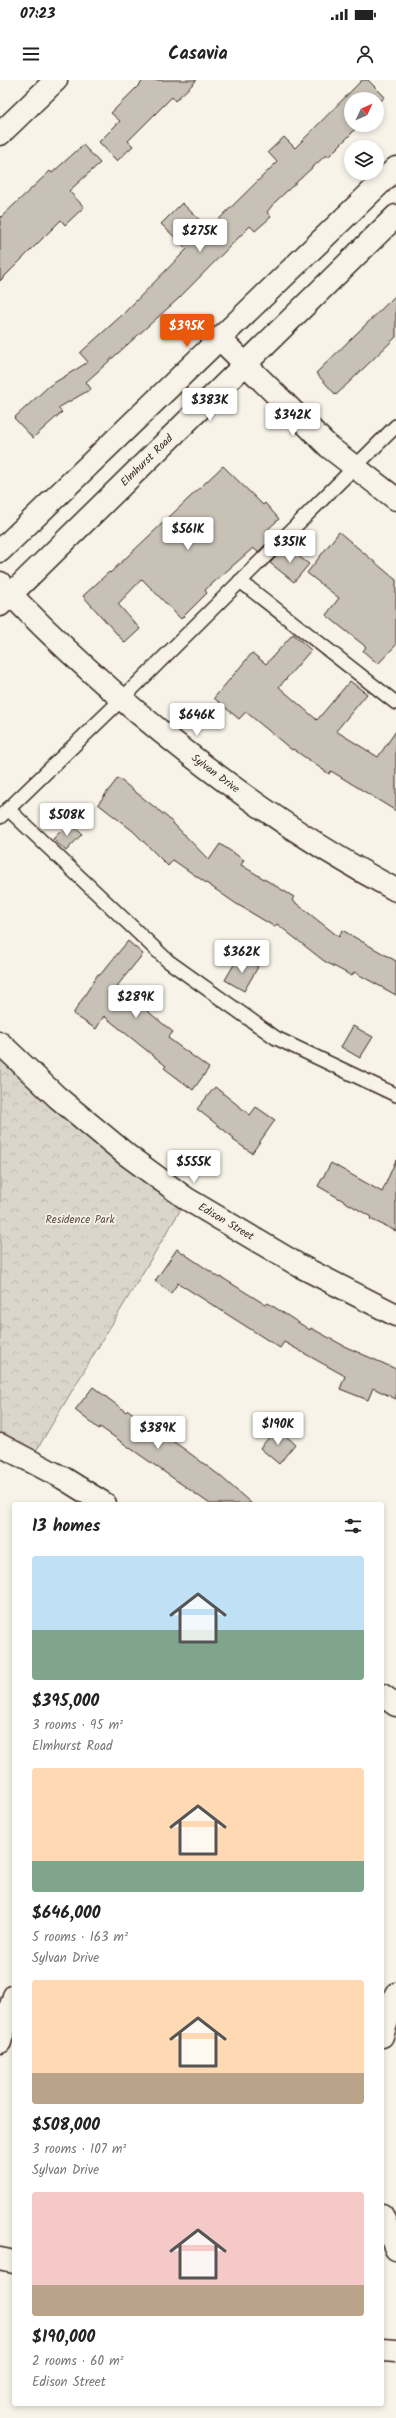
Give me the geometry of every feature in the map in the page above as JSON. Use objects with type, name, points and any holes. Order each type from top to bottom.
[{"type":"street","points":[[0,134],[56,80]]},
{"type":"street","points":[[0,551],[396,168]]},
{"type":"street","name":"Elmhurst Road","points":[[4,594],[245,364],[396,216]]},
{"type":"street","points":[[220,339],[296,417],[353,467],[396,499]]},
{"type":"street","name":"Sylvan Drive","points":[[4,594],[29,614],[123,698],[210,769],[269,813],[336,856],[396,890]]},
{"type":"street","name":"Edison Street","points":[[0,1042],[63,1102],[127,1155],[187,1199],[300,1266],[396,1315]]},
{"type":"street","points":[[0,1445],[63,1478],[102,1502]]},
{"type":"street","points":[[384,1696],[396,1705]]},
{"type":"street","points":[[384,2030],[396,1994]]},
{"type":"street","points":[[0,2042],[12,2003]]},
{"type":"street","points":[[384,2220],[396,2249]]},
{"type":"street","points":[[0,2259],[12,2262]]},
{"type":"lane","points":[[396,426],[353,467],[123,698],[4,813],[168,961],[276,1038],[396,1095]]},
{"type":"lane","points":[[240,581],[396,703]]},
{"type":"green space","name":"Residence Park","points":[[0,1043],[187,1199],[30,1461],[0,1445]]},
{"type":"building","points":[[144,80],[197,80],[175,101],[172,97],[128,141],[133,146],[117,161],[99,142],[120,121],[111,113]]},
{"type":"building","points":[[362,80],[368,80],[380,92],[350,92]]},
{"type":"building","points":[[344,98],[344,132],[352,133],[328,157],[326,155],[275,202],[267,212],[271,217],[255,231],[250,226],[178,299],[86,382],[91,389],[58,408],[62,412],[33,438],[14,418],[49,386],[88,362],[80,353],[121,316],[187,249],[161,224],[182,203],[209,229],[277,162],[268,152],[284,137],[295,148]]},
{"type":"building","points":[[83,145],[100,163],[69,191],[84,207],[65,225],[61,220],[0,281],[0,218],[50,171],[52,173]]},
{"type":"building","points":[[396,295],[396,337],[336,395],[316,373]]},
{"type":"building","points":[[223,466],[263,505],[265,503],[279,519],[266,531],[274,536],[258,552],[253,548],[205,590],[207,593],[181,619],[142,579],[118,604],[140,629],[125,643],[83,596],[109,572],[110,573]]},
{"type":"building","points":[[339,532],[396,580],[396,645],[378,664],[363,651],[366,647],[326,615],[339,598],[307,573]]},
{"type":"building","points":[[286,547],[309,564],[294,582],[270,563]]},
{"type":"building","points":[[293,634],[311,650],[279,687],[317,720],[350,681],[367,694],[336,731],[378,757],[396,731],[396,811],[331,771],[329,774],[293,749],[292,750],[246,712],[239,719],[214,698],[252,653],[266,664]]},
{"type":"building","points":[[118,778],[167,817],[209,860],[220,844],[244,860],[241,865],[294,897],[292,900],[339,937],[342,930],[396,961],[396,995],[354,972],[352,976],[324,961],[277,924],[275,927],[235,903],[173,860],[168,866],[133,831],[98,804]]},
{"type":"building","points":[[69,823],[82,834],[66,851],[53,839]]},
{"type":"building","points":[[128,941],[143,954],[117,986],[173,1032],[168,1038],[209,1068],[193,1090],[164,1068],[166,1066],[104,1016],[96,1029],[73,1014],[98,974],[100,975]]},
{"type":"building","points":[[239,956],[258,967],[244,991],[225,980]]},
{"type":"building","points":[[353,1026],[373,1037],[360,1058],[341,1047]]},
{"type":"building","points":[[215,1087],[250,1115],[256,1107],[275,1120],[252,1153],[233,1140],[234,1138],[197,1109]]},
{"type":"building","points":[[396,1160],[396,1231],[370,1219],[371,1217],[318,1186],[331,1163],[382,1192]]},
{"type":"building","points":[[177,1249],[220,1278],[221,1277],[266,1305],[268,1303],[310,1330],[311,1328],[346,1347],[396,1369],[396,1399],[373,1388],[368,1400],[340,1389],[345,1376],[284,1342],[280,1348],[178,1283],[171,1293],[155,1281]]},
{"type":"building","points":[[93,1387],[126,1412],[128,1410],[184,1449],[219,1475],[250,1502],[207,1502],[100,1427],[99,1429],[75,1410]]},
{"type":"building","points":[[277,1428],[295,1444],[279,1464],[260,1448]]}]
